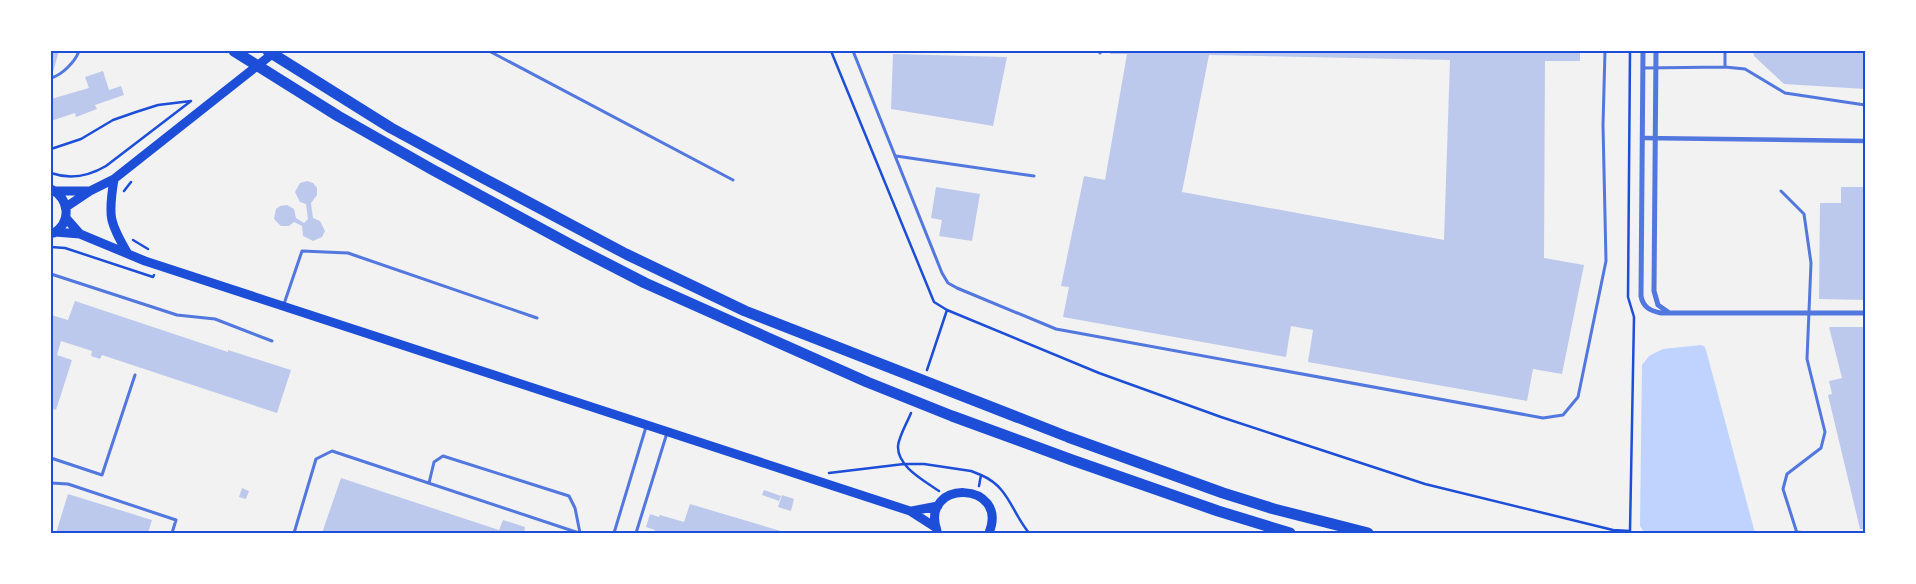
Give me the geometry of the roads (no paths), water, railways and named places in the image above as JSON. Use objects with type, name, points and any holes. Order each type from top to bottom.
[{"type":"highway","points":[[234,51],[338,116],[433,170],[575,247],[662,291],[867,382],[952,416],[1218,511],[1290,533]]},
{"type":"highway","points":[[268,51],[391,128],[482,178],[626,254],[745,311],[1068,437],[1205,487],[1274,509],[1368,533]]},
{"type":"main road","points":[[66,207],[90,191],[114,179],[276,51]]},
{"type":"main road","points":[[114,179],[110,205],[111,220],[116,234],[128,254]]},
{"type":"main road","points":[[53,190],[90,191]]},
{"type":"main road","points":[[53,190],[62,198],[66,207],[66,218],[61,228],[53,233]]},
{"type":"main road","points":[[66,218],[80,234]]},
{"type":"main road","points":[[53,233],[80,234],[157,265],[910,512],[936,530]]},
{"type":"main road","points":[[936,530],[935,512],[938,506],[947,496],[955,492],[964,491],[977,495],[988,506],[992,521],[1000,533]]},
{"type":"main road","points":[[910,512],[938,506]]},
{"type":"main road","points":[[989,533],[992,521]]},
{"type":"street","points":[[1643,51],[1642,298],[1648,309],[1661,313],[1865,313]]},
{"type":"street","points":[[1656,51],[1654,291],[1658,305],[1671,313]]},
{"type":"street","points":[[1642,138],[1865,140]]},
{"type":"lane","points":[[51,78],[68,67],[79,51]]},
{"type":"lane","points":[[489,51],[733,180]]},
{"type":"lane","points":[[853,51],[942,273],[948,282],[957,288],[1056,329],[1543,418],[1563,416],[1578,397],[1606,262],[1603,126],[1605,51]]},
{"type":"lane","points":[[1725,51],[1725,67]]},
{"type":"lane","points":[[1643,68],[1725,67],[1745,69],[1785,93],[1865,105]]},
{"type":"lane","points":[[896,156],[1034,176]]},
{"type":"lane","points":[[1781,191],[1804,214],[1811,263],[1808,359],[1824,432],[1821,448],[1786,474],[1783,489],[1797,532],[1807,533]]},
{"type":"lane","points":[[283,307],[302,251],[348,254],[537,318]]},
{"type":"lane","points":[[51,274],[177,315],[215,319],[272,341]]},
{"type":"lane","points":[[51,458],[102,475],[135,375]]},
{"type":"lane","points":[[614,533],[646,426]]},
{"type":"lane","points":[[636,533],[667,433]]},
{"type":"lane","points":[[294,533],[316,459],[332,451],[579,533],[576,508],[569,496],[443,456],[434,462],[429,483]]},
{"type":"lane","points":[[51,483],[68,484],[176,520],[172,533]]},
{"type":"water","points":[[1701,345],[1706,350],[1755,533],[1651,533],[1644,532],[1640,526],[1642,365],[1649,356],[1663,349]]}]
